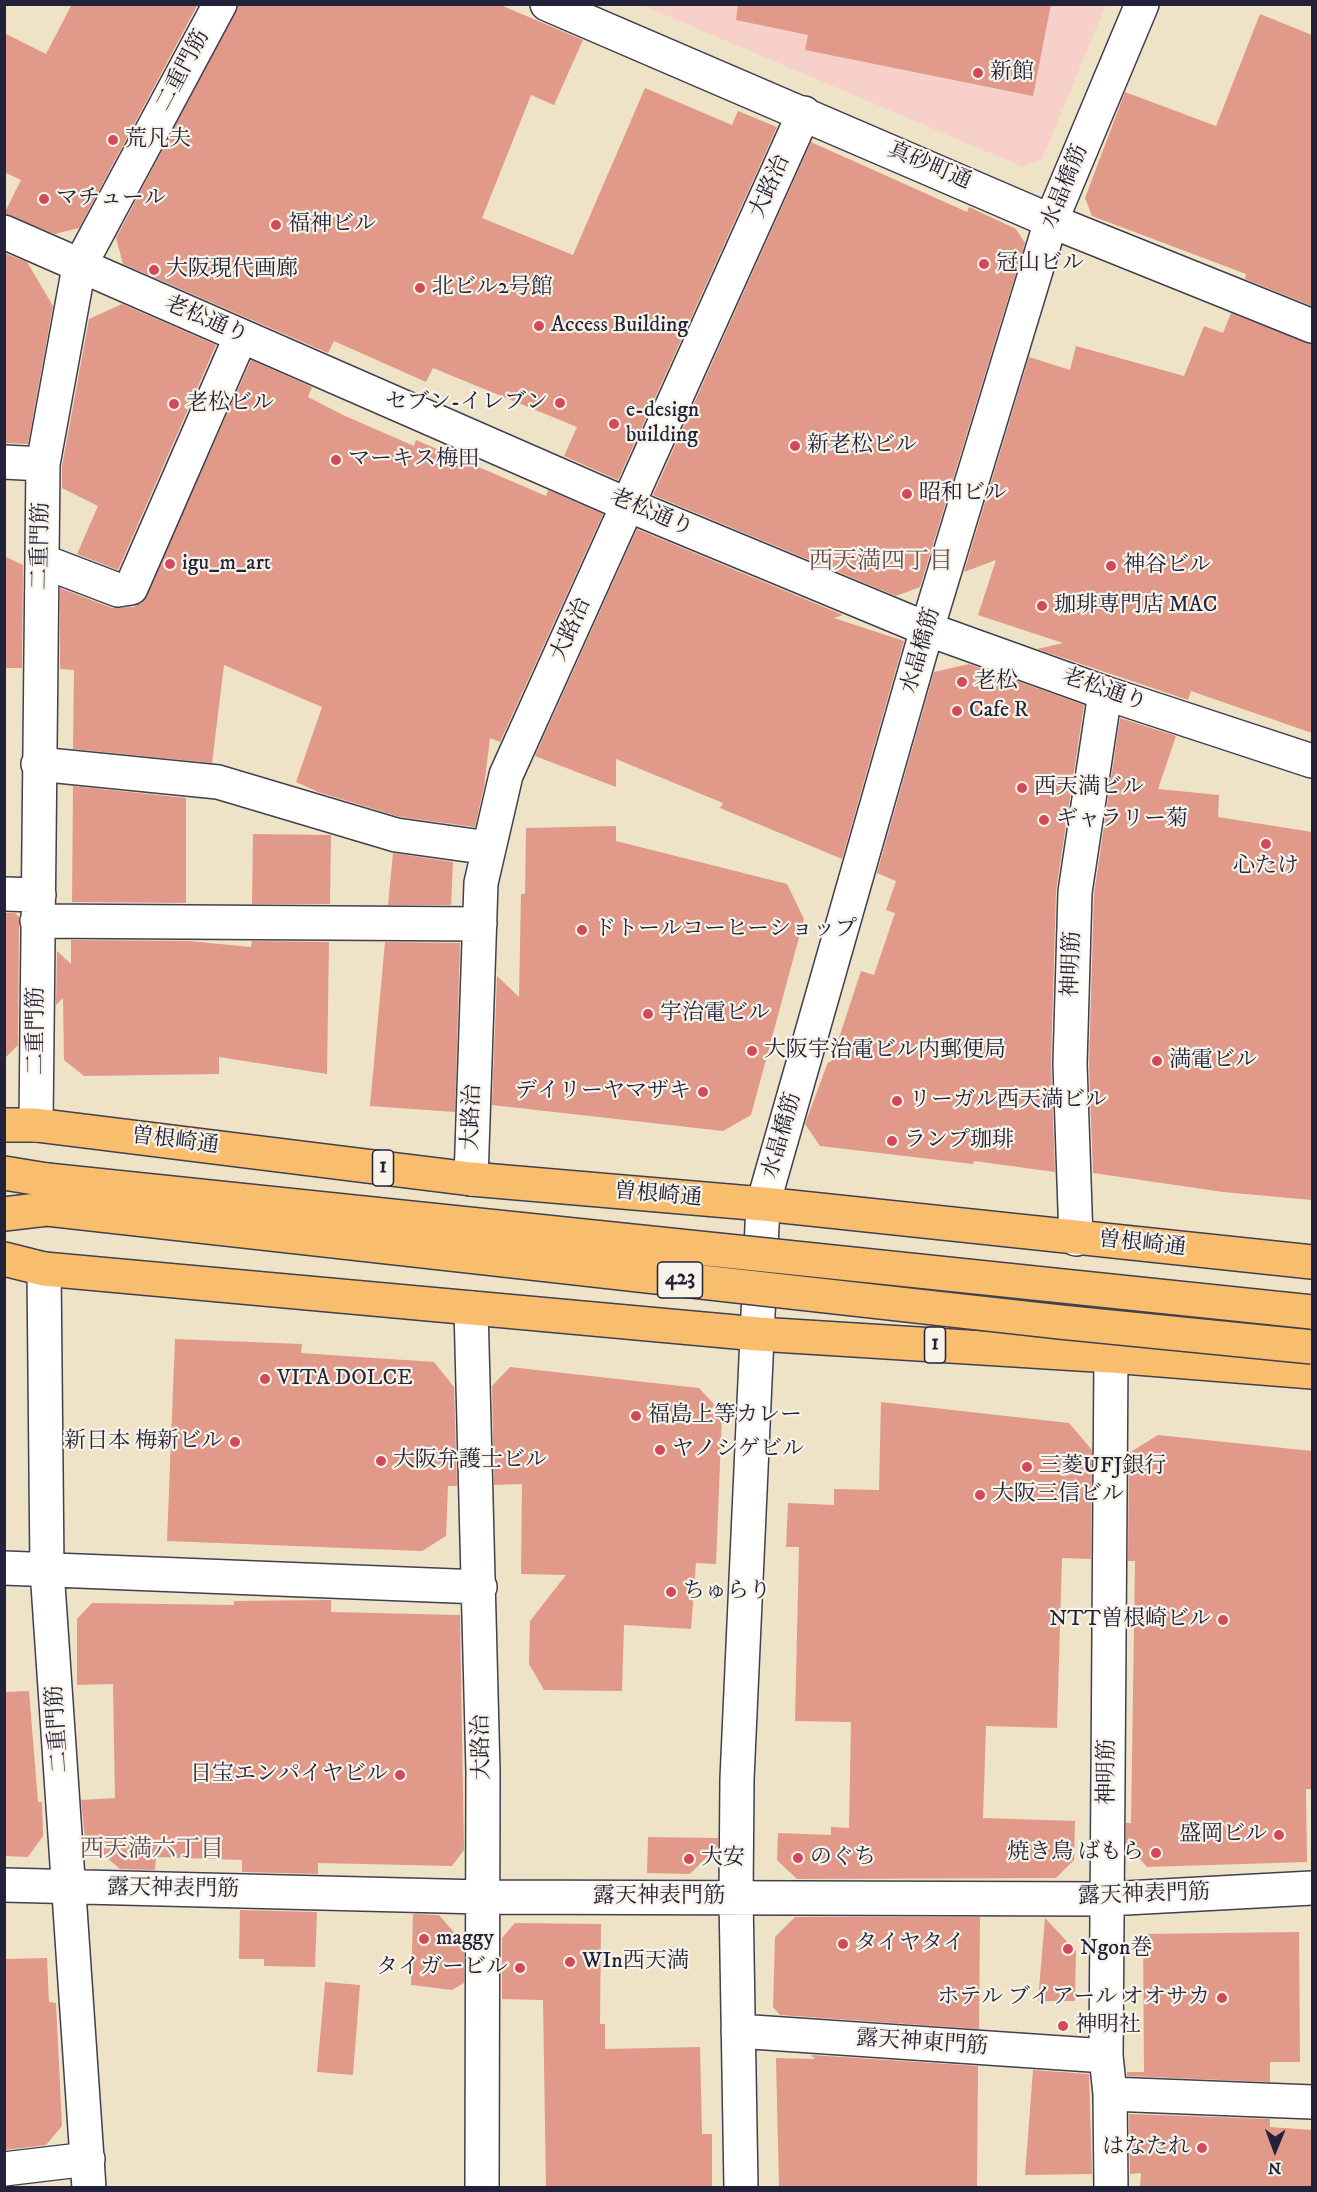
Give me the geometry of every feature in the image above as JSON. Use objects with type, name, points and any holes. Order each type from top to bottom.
[{"type":"highway","name":"曽根崎通","points":[[4,1125],[36,1125],[471,1179],[763,1204],[1076,1239],[1312,1262]]},
{"type":"highway","name":"423","points":[[4,1173],[47,1195],[1060,1322],[1312,1347]]},
{"type":"highway","name":"423","points":[[4,1214],[47,1195],[1312,1312]]},
{"type":"highway","name":"1","points":[[4,1258],[44,1269],[758,1335],[1111,1356],[1312,1372]]},
{"type":"street","name":"二重門筋","points":[[36,1125],[38,764],[43,464],[79,267],[220,4]]},
{"type":"street","name":"真砂町通","points":[[547,4],[1051,220],[1312,326]]},
{"type":"street","name":"水晶橋筋","points":[[741,2187],[736,1897],[737,1779],[763,1204],[927,629],[1051,220],[1142,4]]},
{"type":"street","name":"大路治","points":[[471,1179],[481,883],[506,775],[804,113]]},
{"type":"street","name":"老松通り","points":[[4,232],[79,267],[628,505],[927,629],[1105,693],[1312,760]]},
{"type":"street","points":[[42,561],[118,590],[131,588],[241,336]]},
{"type":"street","points":[[4,462],[43,464]]},
{"type":"street","name":"神明筋","points":[[1076,1239],[1070,1064],[1075,892],[1105,693]]},
{"type":"street","points":[[38,764],[218,782],[396,835],[489,848]]},
{"type":"street","points":[[4,894],[38,908],[480,924]]},
{"type":"street","name":"二重門筋","points":[[44,1269],[47,1570],[71,1888],[88,2173]]},
{"type":"street","name":"大路治","points":[[471,1308],[483,1771],[482,2187]]},
{"type":"street","name":"神明筋","points":[[1111,1356],[1106,2056],[1110,2094],[1111,2187]]},
{"type":"street","points":[[4,1568],[480,1587]]},
{"type":"street","name":"露天神表門筋","points":[[4,1885],[482,1898],[1107,1899],[1312,1888]]},
{"type":"street","name":"露天神東門筋","points":[[738,2031],[1106,2056]]},
{"type":"street","points":[[1110,2094],[1312,2102]]},
{"type":"street","points":[[4,2169],[88,2173]]},
{"type":"shaded area","points":[[642,5],[1106,5],[1042,159],[1023,167]]},
{"type":"building","points":[[72,4],[198,4],[79,228],[55,234],[4,214],[21,180],[4,172],[4,33],[46,54]]},
{"type":"building","points":[[239,4],[498,4],[583,40],[554,105],[531,95],[482,218],[573,255],[645,88],[732,125],[738,111],[777,127],[618,480],[564,456],[577,427],[433,368],[426,382],[334,341],[328,353],[123,264],[116,238]]},
{"type":"building","name":"新館","points":[[738,4],[1051,4],[1033,96],[805,50],[808,35],[736,20]]},
{"type":"building","points":[[1260,14],[1312,35],[1312,306],[1245,279],[1246,274],[1092,216],[1085,198],[1125,92],[1216,126]]},
{"type":"building","points":[[811,142],[967,212],[969,207],[1016,229],[1025,243],[920,587],[896,596],[653,495]]},
{"type":"building","points":[[4,253],[27,262],[53,306],[28,444],[4,443]]},
{"type":"building","points":[[122,304],[216,345],[118,570],[77,554],[98,506],[62,488],[62,466],[89,319]]},
{"type":"building","points":[[1231,313],[1312,344],[1312,733],[1191,691],[1188,700],[1037,649],[1063,643],[978,615],[996,560],[964,572],[1029,357],[1070,370],[1076,346],[1184,376],[1204,326],[1223,333]]},
{"type":"building","points":[[251,360],[312,387],[308,397],[343,415],[414,446],[416,440],[546,496],[548,490],[603,514],[500,742],[490,738],[484,787],[475,827],[400,817],[318,792],[296,782],[322,707],[224,665],[212,763],[73,749],[74,670],[60,669],[60,588],[112,608],[134,607],[143,602]]},
{"type":"building","points":[[637,529],[843,615],[834,618],[904,641],[842,859],[720,808],[723,803],[616,759],[616,787],[535,756]]},
{"type":"building","points":[[4,556],[23,565],[22,668],[4,668]]},
{"type":"building","points":[[969,664],[1084,705],[1056,891],[1051,1063],[1055,1172],[974,1161],[973,1164],[820,1146],[805,1124],[828,1062],[831,1062],[861,971],[874,975],[895,913],[886,910],[896,881],[877,873],[934,672]]},
{"type":"building","points":[[1120,718],[1176,736],[1158,789],[1219,795],[1218,817],[1312,832],[1312,1200],[1223,1192],[1093,1173],[1089,1064],[1094,894]]},
{"type":"building","points":[[73,786],[186,798],[186,903],[72,902]]},
{"type":"building","name":"宇治電ビル","points":[[616,826],[616,841],[787,884],[804,919],[751,1115],[723,1131],[492,1105],[497,976],[519,997],[521,894],[525,894],[526,828]]},
{"type":"building","points":[[253,834],[331,835],[330,904],[252,904]]},
{"type":"building","points":[[393,853],[453,862],[451,905],[388,905]]},
{"type":"building","points":[[4,913],[15,913],[19,917],[19,925],[18,1045],[4,1059]]},
{"type":"building","points":[[71,940],[189,941],[251,947],[252,941],[329,942],[327,1074],[219,1057],[219,1074],[84,1076],[64,1060],[63,998],[56,1005],[57,951],[71,964]]},
{"type":"building","points":[[385,942],[460,943],[455,1112],[370,1106]]},
{"type":"building","points":[[175,1339],[302,1344],[301,1353],[434,1362],[454,1387],[457,1486],[448,1486],[446,1536],[422,1551],[167,1541]]},
{"type":"building","points":[[510,1367],[699,1388],[722,1413],[716,1564],[696,1563],[691,1629],[624,1625],[622,1691],[544,1690],[529,1664],[530,1621],[566,1575],[521,1574],[522,1484],[494,1485],[492,1386]]},
{"type":"building","points":[[881,1402],[1069,1423],[1092,1450],[1091,1559],[1062,1558],[1057,1728],[986,1726],[983,1818],[1075,1821],[1074,1860],[1056,1878],[797,1879],[777,1860],[778,1833],[831,1835],[831,1827],[849,1828],[851,1722],[795,1721],[799,1547],[786,1547],[788,1503],[834,1505],[834,1489],[879,1490]]},
{"type":"building","name":"NTT曽根崎ビル","points":[[1158,1435],[1312,1451],[1312,1789],[1306,1789],[1307,1862],[1147,1867],[1126,1844],[1126,1823],[1131,1823],[1135,1561],[1128,1561],[1129,1453]]},
{"type":"building","points":[[331,1600],[331,1612],[460,1615],[464,1850],[452,1866],[318,1863],[318,1874],[242,1872],[242,1860],[156,1857],[155,1870],[120,1869],[85,1839],[81,1800],[115,1798],[113,1684],[77,1685],[77,1619],[92,1603],[234,1605],[234,1601]]},
{"type":"building","points":[[29,1691],[38,1802],[42,1802],[43,1836],[28,1857],[4,1856],[4,1692]]},
{"type":"building","points":[[648,1837],[718,1838],[718,1846],[690,1874],[647,1873]]},
{"type":"building","points":[[240,1910],[317,1912],[315,1967],[264,1966],[264,1959],[239,1959]]},
{"type":"building","points":[[413,1914],[439,1915],[464,1944],[464,1983],[452,1990],[411,1985]]},
{"type":"building","points":[[795,1917],[980,1917],[979,2029],[780,2015],[773,2007],[775,1937]]},
{"type":"building","points":[[1045,1918],[1076,1951],[1075,2001],[1038,2001]]},
{"type":"building","points":[[515,1923],[601,1924],[600,2024],[605,2024],[605,2049],[700,2047],[702,2134],[712,2134],[712,2187],[546,2187],[543,2000],[502,1999],[502,1938]]},
{"type":"building","name":"ホテル ブイアール オオサカ","points":[[1299,1932],[1300,2062],[1270,2062],[1270,2082],[1127,2076],[1127,2072],[1144,2072],[1143,1934]]},
{"type":"building","points":[[47,1958],[49,2002],[56,2003],[62,2126],[46,2145],[4,2150],[4,1959]]},
{"type":"building","points":[[325,1982],[360,1985],[353,2075],[317,2072]]},
{"type":"building","points":[[811,2055],[978,2066],[977,2187],[779,2187],[776,2058],[815,2059]]},
{"type":"building","points":[[1033,2070],[1089,2074],[1092,2174],[1025,2175]]},
{"type":"building","points":[[1129,2114],[1270,2119],[1270,2127],[1312,2130],[1312,2187],[1140,2187],[1141,2173],[1130,2174]]},
{"type":"place","name":"新館","points":[[978,73]]},
{"type":"place","name":"荒凡夫","points":[[113,140]]},
{"type":"place","name":"マチュール","points":[[44,199]]},
{"type":"place","name":"福神ビル","points":[[276,225]]},
{"type":"place","name":"冠山ビル","points":[[984,264]]},
{"type":"place","name":"大阪現代画廊","points":[[154,270]]},
{"type":"place","name":"北ビル2号館","points":[[420,288]]},
{"type":"place","name":"Access Building","points":[[539,326]]},
{"type":"place","name":"セブン-イレブン","points":[[560,403]]},
{"type":"place","name":"老松ビル","points":[[174,404]]},
{"type":"place","name":"e-design building","points":[[614,424]]},
{"type":"place","name":"新老松ビル","points":[[795,446]]},
{"type":"place","name":"マーキス梅田","points":[[336,460]]},
{"type":"place","name":"昭和ビル","points":[[907,494]]},
{"type":"place","name":"igu_m_art","points":[[170,564]]},
{"type":"place","name":"神谷ビル","points":[[1111,566]]},
{"type":"place","name":"珈琲専門店 MAC","points":[[1042,606]]},
{"type":"place","name":"老松","points":[[962,682]]},
{"type":"place","name":"Cafe R","points":[[957,711]]},
{"type":"place","name":"西天満ビル","points":[[1022,788]]},
{"type":"place","name":"ギャラリー菊","points":[[1044,820]]},
{"type":"place","name":"心たけ","points":[[1266,844]]},
{"type":"place","name":"ドトールコーヒーショップ","points":[[582,930]]},
{"type":"place","name":"宇治電ビル","points":[[648,1014]]},
{"type":"place","name":"大阪宇治電ビル内郵便局","points":[[752,1051]]},
{"type":"place","name":"満電ビル","points":[[1157,1061]]},
{"type":"place","name":"デイリーヤマザキ","points":[[703,1092]]},
{"type":"place","name":"リーガル西天満ビル","points":[[897,1101]]},
{"type":"place","name":"ランプ珈琲","points":[[892,1141]]},
{"type":"place","name":"VITA DOLCE","points":[[265,1379]]},
{"type":"place","name":"福島上等カレー","points":[[636,1416]]},
{"type":"place","name":"新日本 梅新ビル","points":[[235,1442]]},
{"type":"place","name":"ヤノシゲビル","points":[[660,1450]]},
{"type":"place","name":"大阪弁護士ビル","points":[[381,1461]]},
{"type":"place","name":"三菱UFJ銀行","points":[[1027,1467]]},
{"type":"place","name":"大阪三信ビル","points":[[980,1495]]},
{"type":"place","name":"ちゅらり","points":[[671,1592]]},
{"type":"place","name":"NTT曽根崎ビル","points":[[1223,1620]]},
{"type":"place","name":"日宝エンパイヤビル","points":[[400,1775]]},
{"type":"place","name":"盛岡ビル","points":[[1279,1835]]},
{"type":"place","name":"焼き鳥 ばもら","points":[[1156,1853]]},
{"type":"place","name":"のぐち","points":[[798,1858]]},
{"type":"place","name":"大安","points":[[689,1859]]},
{"type":"place","name":"maggy","points":[[424,1939]]},
{"type":"place","name":"タイヤタイ","points":[[843,1944]]},
{"type":"place","name":"Ngon巻","points":[[1068,1949]]},
{"type":"place","name":"WIn西天満","points":[[570,1962]]},
{"type":"place","name":"タイガービル","points":[[520,1968]]},
{"type":"place","name":"ホテル ブイアール オオサカ","points":[[1222,1998]]},
{"type":"place","name":"神明社","points":[[1063,2026]]},
{"type":"place","name":"はなたれ","points":[[1202,2148]]},
{"type":"district","name":"西天満四丁目","points":[[881,563]]},
{"type":"district","name":"西天満六丁目","points":[[152,1851]]}]
